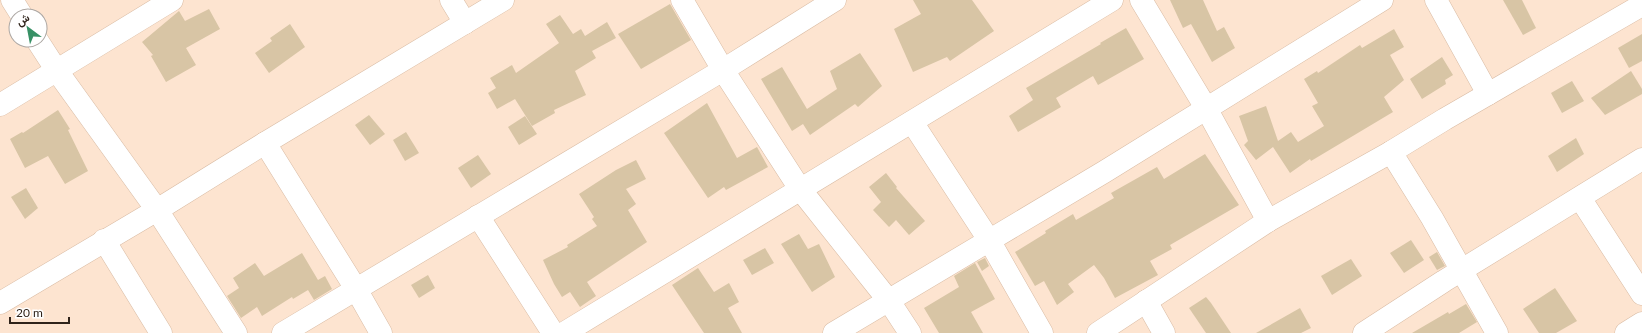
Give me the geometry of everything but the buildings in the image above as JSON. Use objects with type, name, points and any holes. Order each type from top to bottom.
[{"type":"street","points":[[0,105],[172,0]]},
{"type":"street","points":[[451,0],[466,23]]},
{"type":"street","points":[[0,303],[104,240],[157,210],[265,143],[503,0]]},
{"type":"street","points":[[682,0],[723,70],[800,189],[889,301],[910,333]]},
{"type":"street","points":[[283,333],[723,70],[835,0]]},
{"type":"street","points":[[564,333],[1112,0]]},
{"type":"street","points":[[1141,0],[1206,108],[1268,221]]},
{"type":"street","points":[[834,333],[889,301],[1382,0]]},
{"type":"street","points":[[1436,0],[1488,94]]},
{"type":"street","points":[[1098,333],[1268,221],[1391,152],[1642,5]]},
{"type":"street","points":[[42,48],[157,210],[236,333]]},
{"type":"street","points":[[912,122],[989,240],[1042,333]]},
{"type":"street","points":[[265,143],[356,289],[381,333]]},
{"type":"street","points":[[1391,152],[1432,218],[1497,333]]},
{"type":"street","points":[[1364,333],[1642,159]]},
{"type":"street","points":[[1580,198],[1642,294]]},
{"type":"street","points":[[478,216],[553,333]]},
{"type":"street","points":[[104,240],[161,333]]},
{"type":"street","points":[[1146,301],[1164,333]]},
{"type":"street","points":[[1626,333],[1642,324]]}]
